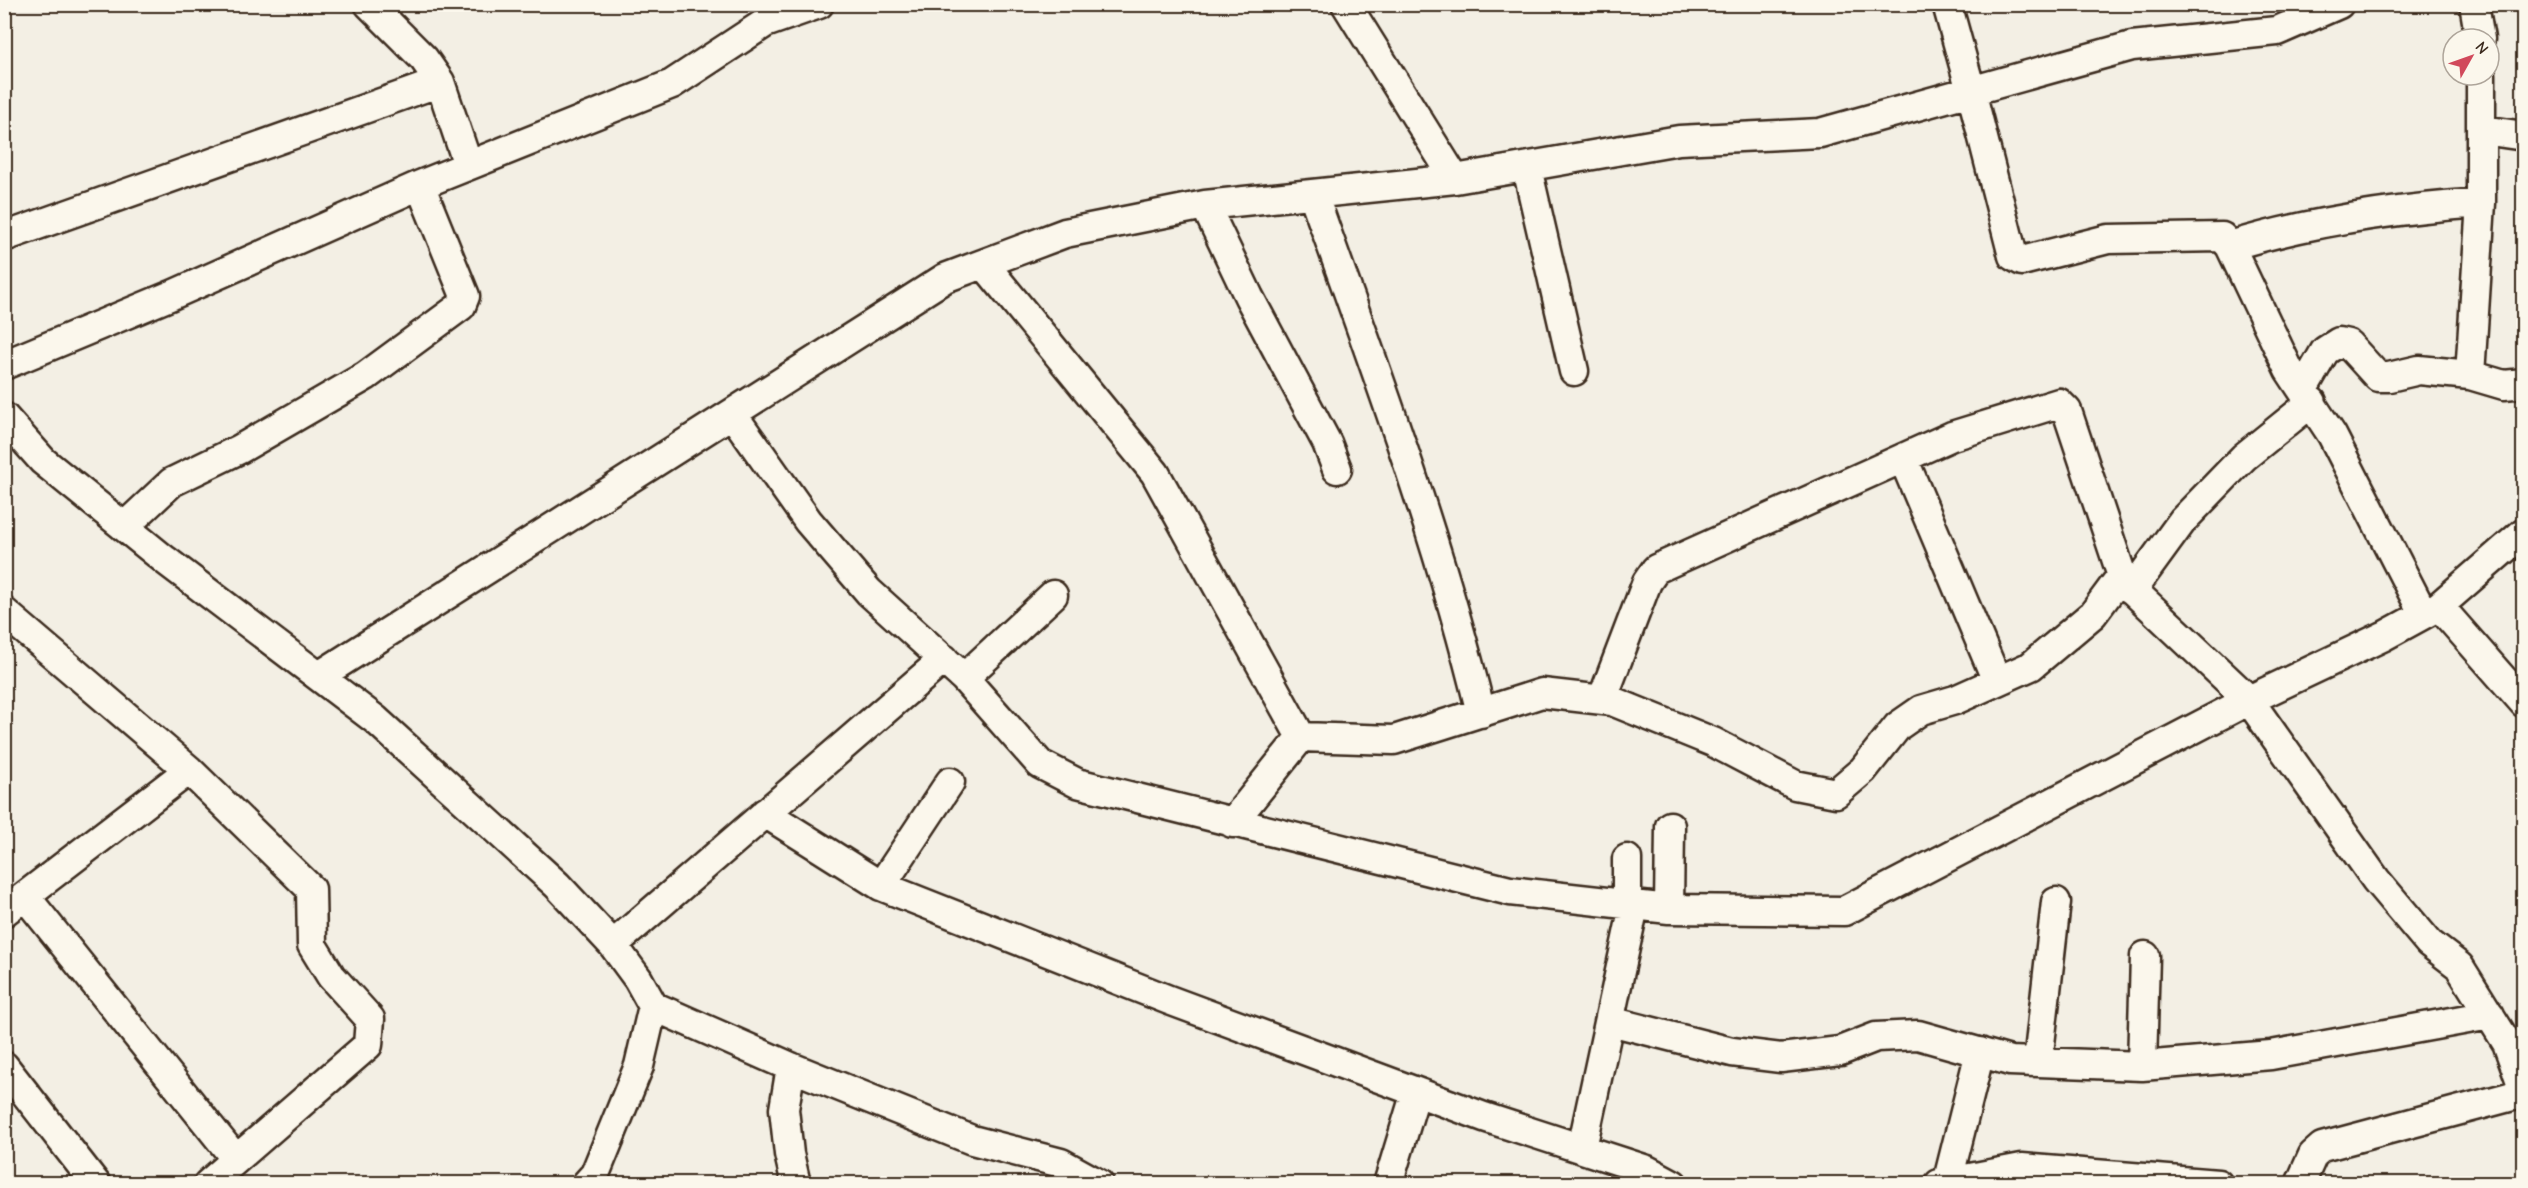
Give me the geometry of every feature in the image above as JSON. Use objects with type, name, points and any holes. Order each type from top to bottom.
[{"type":"street","points":[[369,4],[424,59],[440,82],[468,165]]},
{"type":"street","points":[[4,365],[172,295],[420,184],[672,84],[765,22],[819,4]]},
{"type":"street","points":[[1346,4],[1455,179]]},
{"type":"street","points":[[1947,4],[2013,256],[2022,261],[2108,239],[2222,237],[2230,246],[2289,370],[2332,435],[2431,610],[2523,703]]},
{"type":"street","points":[[319,676],[733,415],[945,278],[1065,233],[1205,205],[1455,179],[1679,140],[1820,133],[2132,46],[2277,31],[2339,4]]},
{"type":"street","points":[[2474,4],[2478,27]]},
{"type":"street","points":[[4,237],[440,82]]},
{"type":"street","points":[[2470,375],[2481,203],[2481,87]]},
{"type":"street","points":[[2483,130],[2523,136]]},
{"type":"street","points":[[1527,168],[1574,371]]},
{"type":"street","points":[[124,526],[172,482],[240,449],[366,376],[461,306],[465,296],[420,184]]},
{"type":"street","points":[[1313,194],[1424,507],[1458,617],[1481,713]]},
{"type":"street","points":[[2230,246],[2264,236],[2397,209],[2481,203]]},
{"type":"street","points":[[1205,205],[1249,297],[1327,443],[1337,469]]},
{"type":"street","points":[[984,264],[1155,472],[1301,737]]},
{"type":"street","points":[[2128,586],[2183,520],[2307,396],[2325,351],[2339,342],[2348,344],[2378,377],[2389,377],[2418,370],[2470,375],[2504,385],[2523,383]]},
{"type":"street","points":[[1602,700],[1647,582],[1656,569],[1952,436],[2059,402],[2067,411],[2128,586],[2249,700],[2376,880],[2429,943],[2458,966],[2507,1042],[2523,1095],[2322,1146],[2313,1155],[2300,1184]]},
{"type":"street","points":[[733,415],[816,530],[870,592],[954,669],[1040,764],[1077,783],[1510,891],[1670,909],[1844,911],[2249,700],[2384,636],[2431,610],[2523,532]]},
{"type":"street","points":[[4,417],[43,461],[376,720],[557,885],[613,945],[638,979],[653,1006],[791,1067],[972,1140],[1061,1163],[1099,1184]]},
{"type":"street","points":[[1903,458],[1997,681]]},
{"type":"street","points":[[1301,737],[1394,740],[1542,693],[1612,701],[1713,742],[1795,785],[1836,793],[1863,770],[1898,726],[1921,710],[1955,700],[2031,666],[2093,614],[2116,583],[2128,586]]},
{"type":"street","points":[[613,945],[765,813],[1053,596]]},
{"type":"street","points":[[4,612],[189,770],[311,889],[312,945],[331,976],[370,1019],[368,1045],[208,1184]]},
{"type":"street","points":[[1232,823],[1301,737]]},
{"type":"street","points":[[189,770],[15,904],[236,1158]]},
{"type":"street","points":[[881,886],[950,782]]},
{"type":"street","points":[[765,813],[881,886],[1168,1000],[1416,1092],[1647,1170],[1673,1184]]},
{"type":"street","points":[[1670,826],[1670,909]]},
{"type":"street","points":[[1582,1148],[1610,1021],[1630,905],[1627,860]]},
{"type":"street","points":[[2038,1062],[2056,902]]},
{"type":"street","points":[[2142,1066],[2145,956]]},
{"type":"street","points":[[586,1184],[595,1174],[639,1066],[653,1006]]},
{"type":"street","points":[[1610,1021],[1732,1052],[1782,1058],[1840,1051],[1876,1037],[1918,1035],[2010,1061],[2142,1066],[2271,1055],[2490,1015]]},
{"type":"street","points":[[1980,1052],[1943,1182],[2022,1168],[2088,1179],[2218,1184]]},
{"type":"street","points":[[4,1066],[96,1184]]},
{"type":"street","points":[[791,1067],[784,1109],[789,1154],[796,1184]]},
{"type":"street","points":[[1388,1184],[1416,1092]]}]
